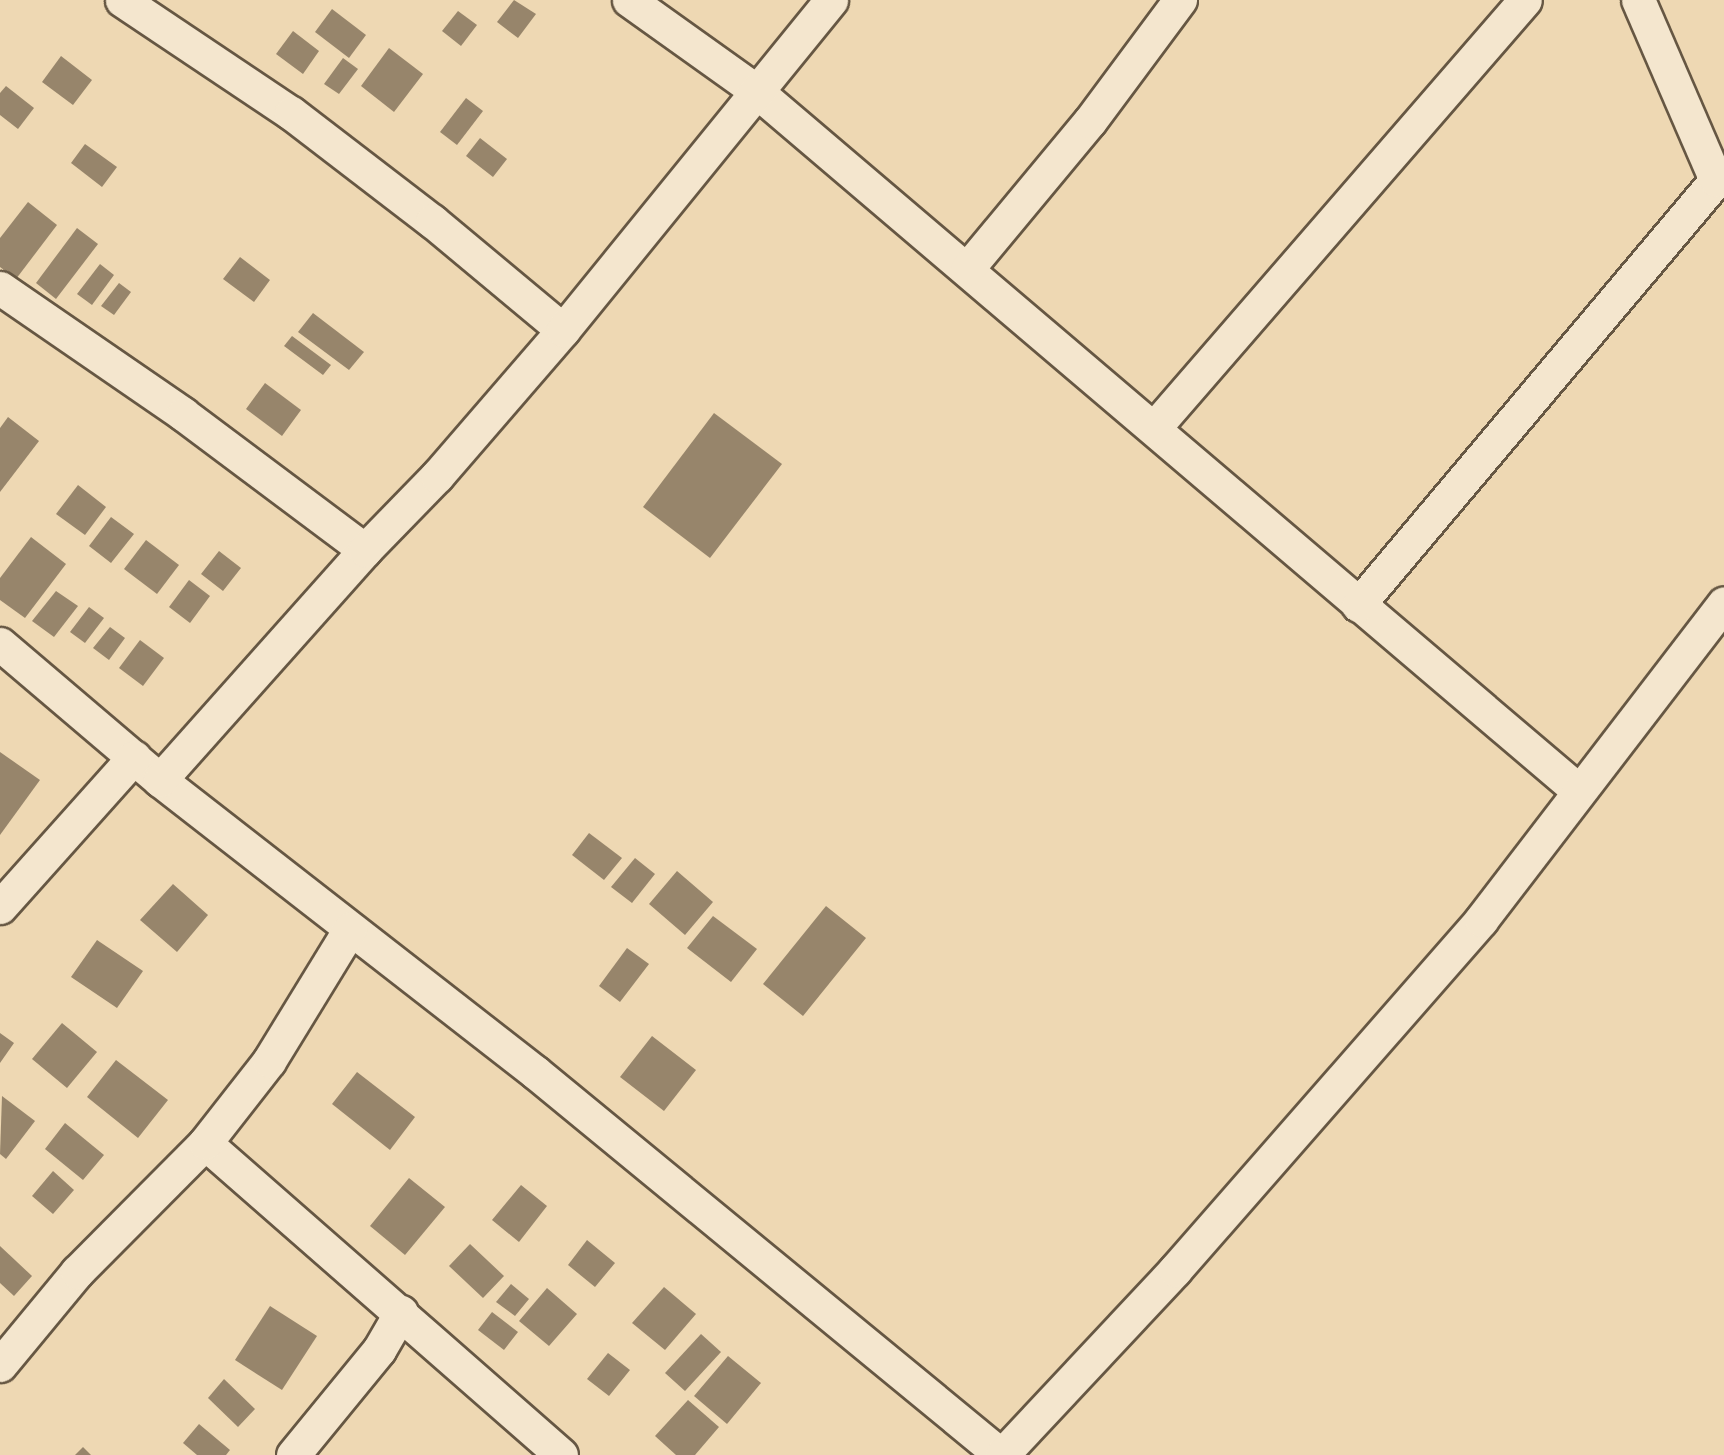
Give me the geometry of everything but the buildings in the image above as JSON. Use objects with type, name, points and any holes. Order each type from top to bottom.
[{"type":"street","points":[[122,0],[291,113],[432,221],[563,330]]},
{"type":"street","points":[[629,0],[755,90],[1579,791]]},
{"type":"street","points":[[160,780],[365,550],[437,476],[563,330],[755,90],[831,0]]},
{"type":"street","points":[[967,269],[1090,121],[1180,0]]},
{"type":"street","points":[[1155,428],[1525,0]]},
{"type":"street","points":[[1358,605],[1720,173],[1638,0]]},
{"type":"street","points":[[0,288],[183,414],[365,550]]},
{"type":"street","points":[[0,644],[160,780],[535,1072],[1002,1455],[1175,1269],[1465,938],[1724,603]]},
{"type":"street","points":[[0,907],[134,757]]},
{"type":"street","points":[[0,1365],[77,1272],[205,1143],[269,1061],[350,929]]},
{"type":"street","points":[[205,1143],[401,1312],[561,1455]]},
{"type":"street","points":[[293,1455],[379,1350],[401,1312]]}]
